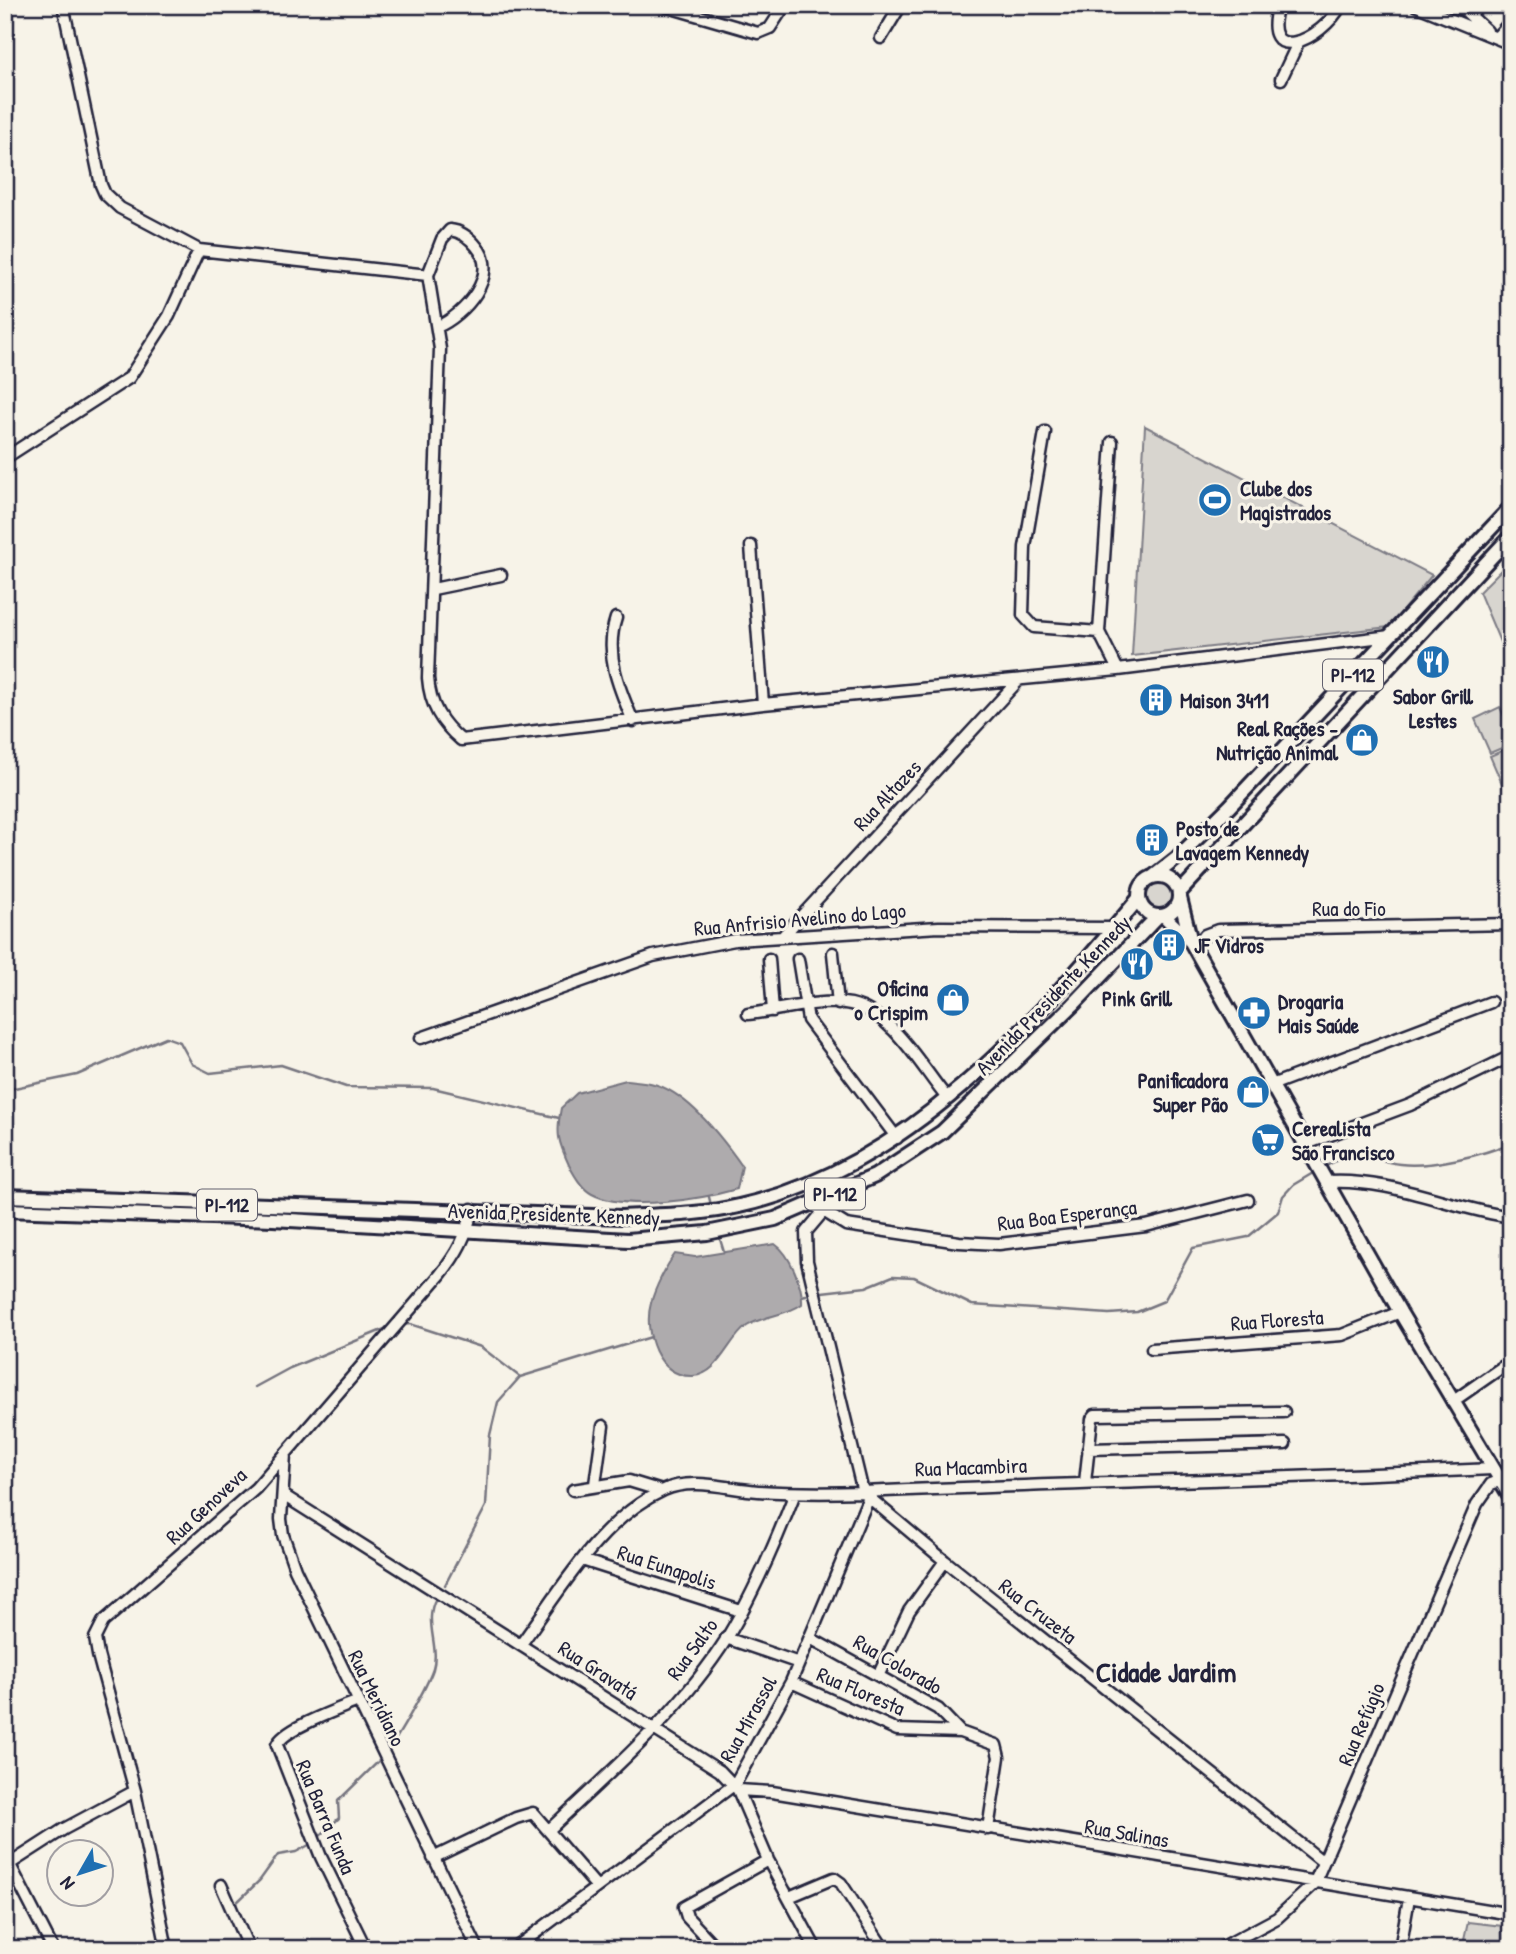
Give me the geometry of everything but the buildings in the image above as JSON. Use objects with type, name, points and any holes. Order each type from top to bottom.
[{"type":"main road","name":"Avenida Presidente Kennedy","points":[[5,1196],[309,1208],[472,1209],[622,1217],[708,1212],[796,1189],[853,1164],[897,1138],[947,1098],[1010,1039],[1115,928],[1139,898],[1143,884],[1195,842],[1511,507]]},
{"type":"main road","name":"Avenida Presidente Kennedy","points":[[5,1210],[273,1219],[628,1240],[670,1238],[817,1209],[906,1157],[959,1118],[1161,916],[1175,910],[1180,895],[1363,693],[1511,536]]},
{"type":"main road","points":[[1348,680],[1363,693]]},
{"type":"main road","points":[[1154,876],[1172,879],[1180,895],[1193,945],[1274,1084],[1400,1312],[1452,1402],[1500,1475],[1511,1498]]},
{"type":"main road","name":"Avenida Presidente Kennedy","points":[[1139,898],[1145,910],[1161,916]]},
{"type":"main road","points":[[1161,916],[1193,945]]},
{"type":"street","points":[[63,5],[105,194],[120,208],[199,250],[428,275]]},
{"type":"street","points":[[661,5],[758,33],[770,28],[785,5]]},
{"type":"street","points":[[881,38],[901,5]]},
{"type":"street","points":[[1278,5],[1272,23],[1274,33],[1281,40],[1298,43],[1322,31],[1341,5]]},
{"type":"street","points":[[1416,5],[1436,9],[1511,44]]},
{"type":"street","points":[[1459,5],[1494,37]]},
{"type":"street","points":[[1494,37],[1511,21]]},
{"type":"street","points":[[1281,79],[1298,43]]},
{"type":"street","points":[[438,327],[454,318],[480,286],[487,269],[486,261],[474,243],[463,234],[450,230],[442,239],[428,275],[438,327],[440,382],[429,696],[447,727],[461,740],[764,704],[1118,670],[1391,636]]},
{"type":"street","points":[[5,458],[129,378],[169,316],[199,250]]},
{"type":"street","points":[[1045,432],[1025,547],[1023,615],[1034,627],[1099,632]]},
{"type":"street","points":[[1111,442],[1099,632],[1118,670]]},
{"type":"street","points":[[751,546],[764,704]]},
{"type":"street","points":[[433,589],[501,575]]},
{"type":"street","points":[[616,618],[610,645],[612,660],[633,721]]},
{"type":"street","name":"Rua Altazes","points":[[783,936],[1018,681]]},
{"type":"street","name":"Rua do Fio","points":[[1193,945],[1205,935],[1218,930],[1511,924]]},
{"type":"street","name":"Rua Anfrisio Avelino do Lago","points":[[421,1038],[653,956],[735,940],[939,927],[1115,928]]},
{"type":"street","points":[[833,954],[838,1004]]},
{"type":"street","points":[[769,959],[773,1011]]},
{"type":"street","points":[[798,959],[804,1006],[811,1025],[897,1138]]},
{"type":"street","points":[[1274,1084],[1491,1002]]},
{"type":"street","points":[[747,1014],[804,1006],[838,1004],[858,1007],[896,1033],[947,1098]]},
{"type":"street","points":[[1306,1144],[1410,1105],[1511,1056]]},
{"type":"street","points":[[1327,1182],[1371,1183],[1434,1198],[1470,1211],[1511,1217]]},
{"type":"street","name":"Rua Boa Esperança","points":[[817,1209],[846,1225],[959,1242],[999,1244],[1146,1226],[1248,1200]]},
{"type":"street","name":"Rua Genoveva","points":[[135,1791],[98,1655],[96,1632],[112,1614],[227,1517],[285,1454],[440,1275],[458,1251],[468,1231],[472,1209]]},
{"type":"street","points":[[817,1209],[806,1232],[807,1261],[866,1494]]},
{"type":"street","name":"Rua Floresta","points":[[1152,1349],[1342,1335],[1400,1312]]},
{"type":"street","points":[[1452,1402],[1511,1361]]},
{"type":"street","points":[[1085,1482],[1092,1419],[1098,1415],[1284,1412]]},
{"type":"street","points":[[595,1484],[603,1426]]},
{"type":"street","points":[[1088,1449],[1285,1444]]},
{"type":"street","name":"Rua Meridiano","points":[[285,1454],[283,1535],[295,1569],[478,1949]]},
{"type":"street","name":"Rua Macambira","points":[[522,1644],[582,1560],[626,1516],[662,1491],[697,1484],[795,1493],[866,1494],[1085,1482],[1500,1475]]},
{"type":"street","name":"Rua Refúgio","points":[[1219,1949],[1277,1918],[1314,1884],[1477,1504],[1500,1475]]},
{"type":"street","points":[[573,1490],[595,1484],[629,1481],[662,1491]]},
{"type":"street","name":"Rua Salto","points":[[550,1829],[653,1728],[703,1671],[741,1611],[795,1493]]},
{"type":"street","name":"Rua Gravatá","points":[[283,1494],[710,1763],[736,1787],[768,1860],[816,1949]]},
{"type":"street","name":"Rua Cruzeta","points":[[866,1494],[945,1561],[1323,1862]]},
{"type":"street","name":"Rua Mirassol","points":[[514,1949],[736,1787],[791,1682],[866,1494]]},
{"type":"street","name":"Rua Eunapolis","points":[[582,1560],[741,1611]]},
{"type":"street","name":"Rua Floresta","points":[[879,1674],[909,1611],[945,1561]]},
{"type":"street","points":[[726,1638],[799,1663]]},
{"type":"street","name":"Rua Colorado","points":[[810,1638],[879,1674],[947,1716],[960,1732]]},
{"type":"street","name":"Rua Floresta","points":[[791,1682],[897,1730],[960,1732],[991,1742],[999,1750],[988,1829]]},
{"type":"street","name":"Rua Barra Funda","points":[[358,1702],[284,1735],[278,1745],[321,1857],[366,1949]]},
{"type":"street","name":"Rua Salinas","points":[[736,1787],[1314,1884],[1511,1914]]},
{"type":"street","points":[[53,1949],[8,1866],[64,1829],[135,1791],[167,1949]]},
{"type":"street","points":[[433,1858],[527,1813],[536,1815],[550,1829],[597,1887]]},
{"type":"street","points":[[717,1949],[687,1917],[684,1907],[695,1898],[768,1860]]},
{"type":"street","points":[[789,1897],[834,1878],[841,1883],[884,1949]]},
{"type":"street","points":[[221,1885],[249,1949]]},
{"type":"street","points":[[1400,1949],[1409,1898]]},
{"type":"shaded area","name":"Clube dos Magistrados","points":[[1145,426],[1432,575],[1389,627],[1132,656]]},
{"type":"shaded area","points":[[1511,560],[1511,668],[1479,592]]},
{"type":"shaded area","points":[[1500,707],[1511,732],[1511,744],[1490,753],[1475,719]]},
{"type":"shaded area","points":[[1511,747],[1511,790],[1506,793],[1490,756]]},
{"type":"shaded area","points":[[1159,881],[1170,885],[1174,896],[1170,907],[1159,911],[1148,907],[1144,896],[1148,885]]},
{"type":"shaded area","points":[[626,1080],[651,1083],[667,1089],[704,1118],[742,1166],[737,1189],[685,1200],[644,1203],[607,1199],[585,1189],[571,1169],[560,1143],[558,1131],[561,1108],[577,1093]]},
{"type":"shaded area","points":[[775,1244],[786,1255],[794,1271],[802,1304],[747,1326],[717,1363],[702,1374],[681,1375],[670,1369],[662,1361],[651,1339],[649,1314],[658,1284],[675,1254],[695,1257]]},
{"type":"shaded area","points":[[1468,1922],[1511,1927],[1511,1949],[1462,1949]]},
{"type":"waterway","points":[[5,1090],[77,1075],[166,1037],[180,1042],[192,1064],[210,1073],[281,1065],[346,1087],[433,1088],[559,1118]]},
{"type":"waterway","points":[[1328,1165],[1356,1156],[1400,1164],[1426,1164],[1472,1156],[1511,1143]]},
{"type":"waterway","points":[[822,1292],[866,1287],[893,1276],[914,1277],[972,1305],[1109,1314],[1137,1312],[1164,1301],[1193,1248],[1248,1237],[1278,1212],[1283,1196],[1293,1185],[1313,1173]]},
{"type":"waterway","points":[[709,1197],[711,1205]]},
{"type":"waterway","points":[[719,1236],[724,1252]]},
{"type":"waterway","points":[[802,1296],[806,1295]]},
{"type":"waterway","points":[[402,1325],[410,1324],[481,1347],[520,1377]]},
{"type":"waterway","points":[[255,1387],[290,1368],[392,1326]]},
{"type":"waterway","points":[[445,1585],[486,1506],[490,1435],[498,1402],[520,1377],[651,1337]]},
{"type":"waterway","points":[[387,1752],[412,1712],[433,1669],[435,1651],[431,1616],[436,1598]]},
{"type":"waterway","points":[[320,1836],[339,1818],[338,1801],[383,1757]]},
{"type":"waterway","points":[[233,1906],[260,1880],[278,1855],[296,1852],[309,1845]]},
{"type":"place","name":"Clube dos Magistrados","points":[[1215,500]]},
{"type":"place","name":"Sabor Grill Lestes","points":[[1433,662]]},
{"type":"place","name":"Maison 3411","points":[[1156,700]]},
{"type":"place","name":"Real Rações - Nutrição Animal","points":[[1362,740]]},
{"type":"place","name":"Posto de Lavagem Kennedy","points":[[1152,840]]},
{"type":"place","name":"JF Vidros","points":[[1169,945]]},
{"type":"place","name":"Pink Grill","points":[[1137,964]]},
{"type":"place","name":"Oficina o Crispim","points":[[953,1000]]},
{"type":"place","name":"Drogaria Mais Saúde","points":[[1254,1013]]},
{"type":"place","name":"Panificadora Super Pão","points":[[1253,1092]]},
{"type":"place","name":"Cerealista São Francisco","points":[[1268,1140]]},
{"type":"district","name":"Cidade Jardim","points":[[1166,1672]]}]
